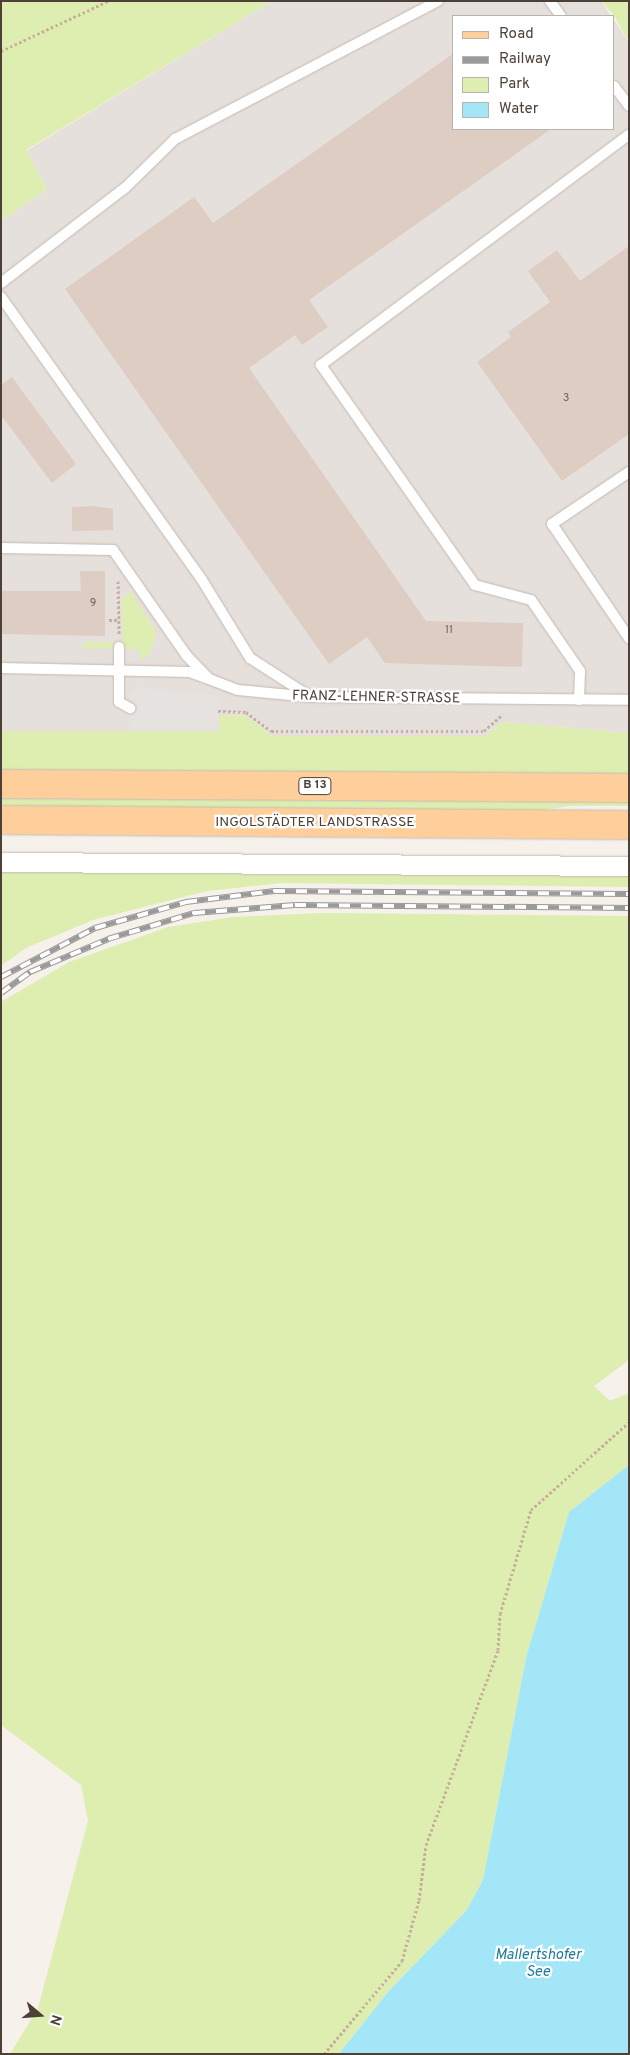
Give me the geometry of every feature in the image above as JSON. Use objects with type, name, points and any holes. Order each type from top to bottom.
[{"type":"main road","name":"B 13","points":[[1,784],[629,788]]},
{"type":"main road","name":"INGOLSTÄDTER LANDSTRASSE","points":[[1,820],[629,825]]},
{"type":"street","points":[[1,862],[629,866]]},
{"type":"lane","points":[[1,283],[125,188],[175,139],[438,1]]},
{"type":"lane","points":[[550,1],[560,15]]},
{"type":"lane","points":[[615,87],[629,106]]},
{"type":"lane","points":[[579,700],[580,672],[531,600],[475,585],[321,365],[629,135]]},
{"type":"lane","points":[[1,297],[202,580],[250,658],[311,698]]},
{"type":"lane","points":[[629,472],[552,524],[629,638]]},
{"type":"lane","points":[[1,548],[113,550],[117,556]]},
{"type":"lane","name":"FRANZ-LEHNER-STRASSE","points":[[117,556],[159,613],[187,656],[209,679],[254,693],[311,698],[629,700]]},
{"type":"lane","points":[[119,647],[119,702],[130,708]]},
{"type":"lane","points":[[1,668],[190,672],[209,679]]},
{"type":"path","points":[[1,51],[108,1]]},
{"type":"path","points":[[117,556],[119,647]]},
{"type":"path","points":[[109,620],[118,620]]},
{"type":"path","points":[[218,711],[246,712],[271,730],[484,731],[518,700]]},
{"type":"path","points":[[324,2054],[402,1961],[420,1900],[426,1845],[498,1650],[500,1614],[531,1510],[629,1422]]},
{"type":"shaded area","points":[[272,1],[601,1],[610,15],[452,15],[452,130],[615,130],[615,21],[629,42],[629,733],[502,722],[486,736],[272,736],[246,716],[219,715],[219,731],[1,731],[1,221],[47,189],[26,151]]},
{"type":"shaded area","points":[[138,687],[218,696],[219,731],[129,731],[130,692]]},
{"type":"green space","points":[[1,1],[272,1],[26,150],[47,189],[1,221]]},
{"type":"green space","points":[[601,1],[629,1],[629,42],[615,15]]},
{"type":"green space","points":[[131,592],[156,632],[151,651],[141,661],[139,649],[123,649],[122,598]]},
{"type":"green space","points":[[84,642],[114,643],[114,648],[83,648]]},
{"type":"green space","points":[[219,715],[246,716],[272,736],[486,736],[502,722],[629,733],[629,775],[1,771],[1,731],[219,731]]},
{"type":"green space","points":[[1,795],[629,798],[629,806],[570,806],[511,814],[1,810]]},
{"type":"green space","points":[[1,871],[629,875],[629,887],[282,883],[207,891],[93,920],[26,948],[1,966]]},
{"type":"green space","points":[[322,913],[629,916],[629,1360],[594,1386],[610,1401],[629,1393],[629,1465],[569,1512],[526,1658],[483,1880],[466,1911],[387,1993],[339,2054],[10,2054],[38,2008],[88,1821],[81,1785],[1,1725],[1,1002],[69,962],[168,927],[233,917]]},
{"type":"water","name":"Mallertshofer See","points":[[629,1465],[629,2054],[339,2054],[387,1993],[466,1911],[483,1880],[526,1658],[569,1512]]},
{"type":"building","points":[[452,54],[452,130],[550,130],[309,300],[328,327],[302,345],[295,335],[249,368],[426,621],[523,623],[522,667],[385,663],[367,637],[329,664],[65,289],[194,197],[213,223]]},
{"type":"building","points":[[629,246],[629,434],[562,481],[477,362],[511,337],[508,332],[550,302],[528,271],[557,250],[580,281]]},
{"type":"building","points":[[12,377],[76,464],[52,483],[1,415],[1,385]]},
{"type":"building","points":[[94,506],[113,509],[113,530],[72,531],[72,507]]},
{"type":"building","points":[[80,571],[105,571],[105,636],[1,634],[1,591],[81,591]]},
{"type":"railway","points":[[1,977],[95,928],[186,902],[274,891],[629,894]]},
{"type":"railway","points":[[1,993],[30,972],[108,939],[194,913],[295,905],[629,908]]}]
